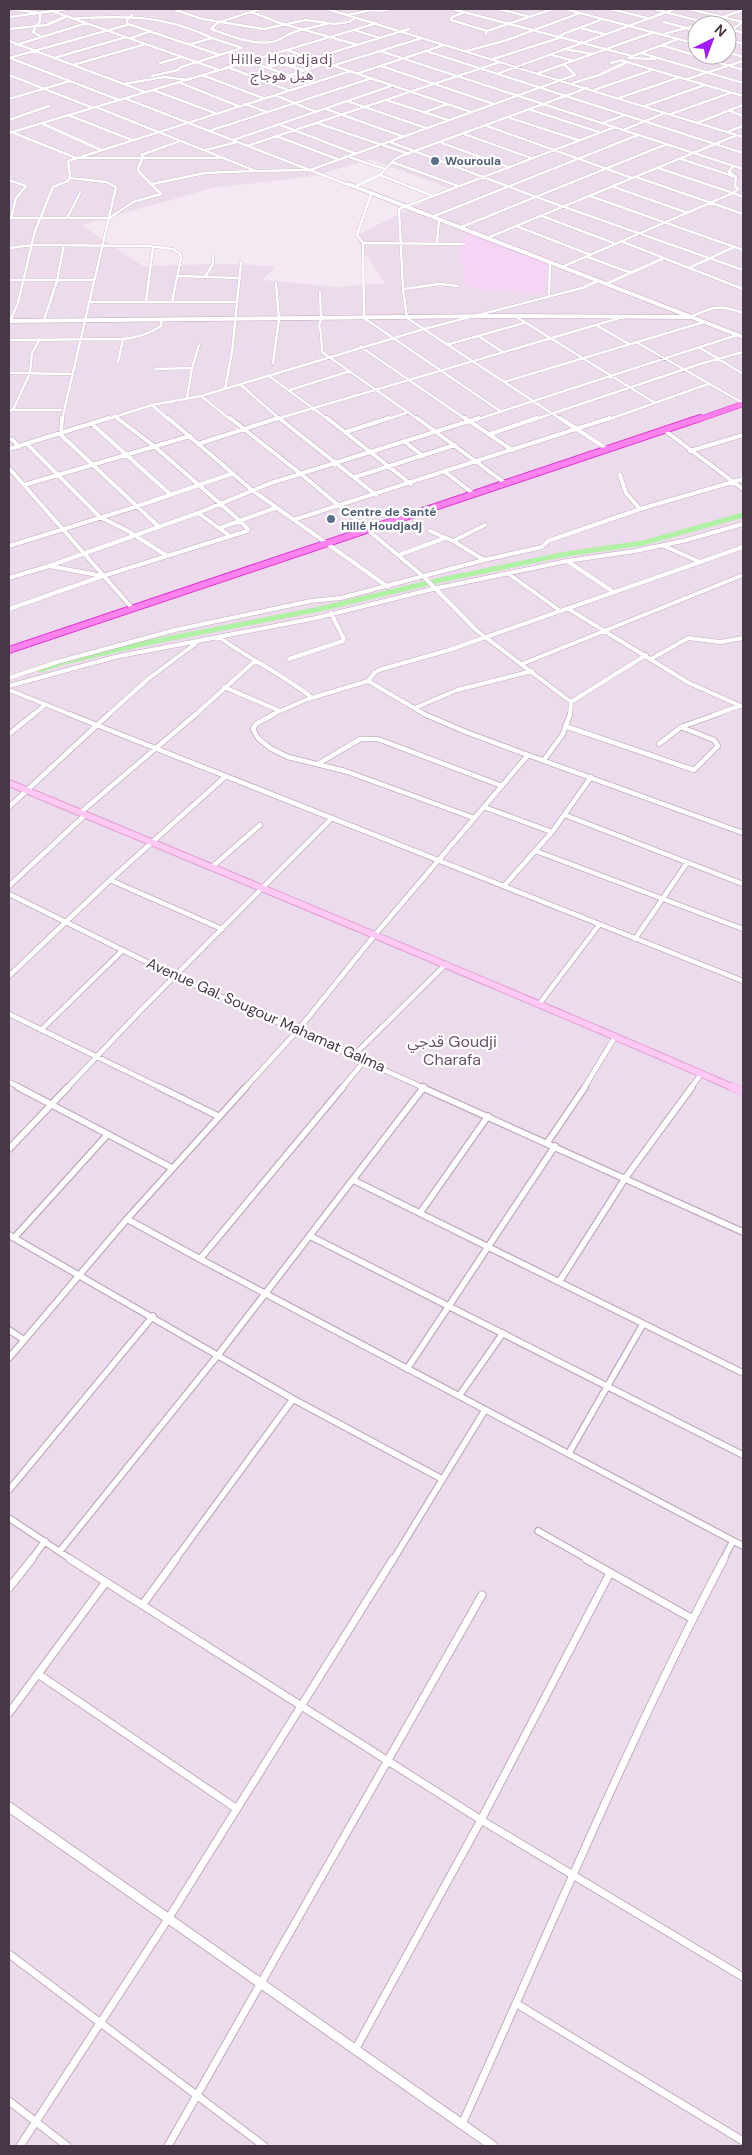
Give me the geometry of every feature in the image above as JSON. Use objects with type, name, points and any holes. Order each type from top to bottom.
[{"type":"highway","points":[[9,650],[743,403]]},
{"type":"main road","points":[[9,783],[374,936],[540,1003],[743,1092]]},
{"type":"street","points":[[11,9],[40,13]]},
{"type":"street","points":[[9,17],[68,9]]},
{"type":"street","points":[[173,9],[202,19],[264,29],[306,20],[329,23],[349,22],[355,18]]},
{"type":"street","points":[[260,9],[221,21],[214,24],[211,29],[266,44],[285,38],[289,34],[329,23]]},
{"type":"street","points":[[329,9],[743,137]]},
{"type":"street","points":[[347,16],[369,9],[381,11],[389,9]]},
{"type":"street","points":[[452,9],[632,56]]},
{"type":"street","points":[[499,9],[530,17]]},
{"type":"street","points":[[540,9],[548,11]]},
{"type":"street","points":[[465,12],[452,17],[451,20],[486,33],[509,23],[553,9]]},
{"type":"street","points":[[565,9],[687,41]]},
{"type":"street","points":[[573,11],[578,9]]},
{"type":"street","points":[[611,9],[648,18]]},
{"type":"street","points":[[654,9],[687,18]]},
{"type":"street","points":[[496,74],[675,9]]},
{"type":"street","points":[[690,9],[716,15]]},
{"type":"street","points":[[738,9],[743,10]]},
{"type":"street","points":[[729,15],[743,10]]},
{"type":"street","points":[[52,11],[219,70]]},
{"type":"street","points":[[250,12],[358,45]]},
{"type":"street","points":[[40,13],[40,20],[33,33],[43,37]]},
{"type":"street","points":[[467,51],[581,13]]},
{"type":"street","points":[[74,18],[132,15],[153,17],[182,25],[242,48],[181,67],[178,70],[124,85]]},
{"type":"street","points":[[128,24],[127,20],[132,15]]},
{"type":"street","points":[[9,29],[26,26],[35,28],[62,20],[67,16]]},
{"type":"street","points":[[492,59],[559,38],[559,36],[604,19]]},
{"type":"street","points":[[737,20],[743,22],[737,25]]},
{"type":"street","points":[[664,22],[687,28]]},
{"type":"street","points":[[16,45],[88,23]]},
{"type":"street","points":[[10,132],[378,23]]},
{"type":"street","points":[[220,55],[128,24],[127,26],[9,58],[210,131],[743,337]]},
{"type":"street","points":[[321,25],[330,28]]},
{"type":"street","points":[[579,28],[604,34]]},
{"type":"street","points":[[663,34],[687,28]]},
{"type":"street","points":[[313,58],[409,29]]},
{"type":"street","points":[[354,30],[380,38]]},
{"type":"street","points":[[130,38],[152,31]]},
{"type":"street","points":[[539,73],[608,50],[654,32]]},
{"type":"street","points":[[53,58],[126,37]]},
{"type":"street","points":[[191,44],[212,38]]},
{"type":"street","points":[[334,65],[424,38]]},
{"type":"street","points":[[611,63],[679,39]]},
{"type":"street","points":[[9,41],[144,92]]},
{"type":"street","points":[[72,65],[146,44]]},
{"type":"street","points":[[358,73],[444,45]]},
{"type":"street","points":[[660,45],[687,53]]},
{"type":"street","points":[[564,49],[596,54]]},
{"type":"street","points":[[287,50],[471,112]]},
{"type":"street","points":[[380,51],[743,169]]},
{"type":"street","points":[[426,51],[743,153]]},
{"type":"street","points":[[641,53],[743,83]]},
{"type":"street","points":[[552,54],[574,61]]},
{"type":"street","points":[[267,68],[305,56]]},
{"type":"street","points":[[160,63],[182,57]]},
{"type":"street","points":[[626,58],[664,59]]},
{"type":"street","points":[[620,60],[743,96]]},
{"type":"street","points":[[247,61],[312,83]]},
{"type":"street","points":[[246,146],[501,62]]},
{"type":"street","points":[[572,84],[628,62]]},
{"type":"street","points":[[289,75],[328,63]]},
{"type":"street","points":[[281,64],[303,70]]},
{"type":"street","points":[[152,184],[206,173],[310,170],[575,75],[565,65]]},
{"type":"street","points":[[687,79],[728,65],[743,70]]},
{"type":"street","points":[[381,66],[495,104]]},
{"type":"street","points":[[227,67],[288,90]]},
{"type":"street","points":[[594,90],[654,69]]},
{"type":"street","points":[[351,71],[215,113],[68,162],[69,178],[67,182],[53,187],[39,218],[18,304],[9,321],[474,316],[690,317],[711,306],[723,305],[743,313]]},
{"type":"street","points":[[9,75],[256,171]]},
{"type":"street","points":[[202,75],[264,98]]},
{"type":"street","points":[[152,76],[188,80]]},
{"type":"street","points":[[619,98],[680,77]]},
{"type":"street","points":[[210,131],[372,78]]},
{"type":"street","points":[[9,99],[70,81]]},
{"type":"street","points":[[178,82],[238,106]]},
{"type":"street","points":[[645,106],[705,84]]},
{"type":"street","points":[[206,151],[278,124],[394,85]]},
{"type":"street","points":[[354,187],[380,175],[398,157],[510,118],[587,88]]},
{"type":"street","points":[[153,90],[215,113]]},
{"type":"street","points":[[670,114],[730,92]]},
{"type":"street","points":[[9,93],[18,96]]},
{"type":"street","points":[[274,95],[316,112]]},
{"type":"street","points":[[386,99],[448,120]]},
{"type":"street","points":[[347,101],[427,128]]},
{"type":"street","points":[[245,104],[267,113]]},
{"type":"street","points":[[425,112],[448,104]]},
{"type":"street","points":[[697,123],[743,105]]},
{"type":"street","points":[[9,120],[49,106]]},
{"type":"street","points":[[326,109],[404,137]]},
{"type":"street","points":[[530,110],[599,132]]},
{"type":"street","points":[[730,110],[743,116]]},
{"type":"street","points":[[623,130],[666,113]]},
{"type":"street","points":[[68,115],[132,140]]},
{"type":"street","points":[[603,123],[625,115]]},
{"type":"street","points":[[510,118],[578,140]]},
{"type":"street","points":[[41,123],[102,150]]},
{"type":"street","points":[[317,123],[409,154]]},
{"type":"street","points":[[278,124],[354,153]]},
{"type":"street","points":[[487,126],[577,160],[743,214]]},
{"type":"street","points":[[726,132],[743,126]]},
{"type":"street","points":[[607,449],[407,318],[403,289],[399,209],[614,127]]},
{"type":"street","points":[[10,132],[76,158],[223,159]]},
{"type":"street","points":[[464,134],[530,158]]},
{"type":"street","points":[[432,217],[639,135]]},
{"type":"street","points":[[487,238],[737,135]]},
{"type":"street","points":[[276,136],[338,159]]},
{"type":"street","points":[[137,157],[181,141]]},
{"type":"street","points":[[390,142],[563,207],[642,233],[743,270]]},
{"type":"street","points":[[441,143],[508,167]]},
{"type":"street","points":[[459,228],[667,144]]},
{"type":"street","points":[[346,156],[385,169]]},
{"type":"street","points":[[9,181],[26,186],[16,198],[10,218],[111,218],[133,202],[161,194],[139,172],[138,168],[143,157]]},
{"type":"street","points":[[680,158],[736,177]]},
{"type":"street","points":[[392,162],[458,186]]},
{"type":"street","points":[[733,166],[729,172],[736,177]]},
{"type":"street","points":[[658,168],[743,197]]},
{"type":"street","points":[[380,175],[433,196]]},
{"type":"street","points":[[562,267],[733,193],[738,190],[735,186],[736,177]]},
{"type":"street","points":[[69,178],[83,182],[116,185],[111,218],[102,245],[83,320],[72,374],[61,410],[61,435],[158,526]]},
{"type":"street","points":[[614,187],[688,213]]},
{"type":"street","points":[[719,188],[718,191],[722,198]]},
{"type":"street","points":[[68,218],[80,193]]},
{"type":"street","points":[[364,318],[363,243],[357,235],[359,219],[371,194]]},
{"type":"street","points":[[590,196],[743,250]]},
{"type":"street","points":[[542,216],[616,244]]},
{"type":"street","points":[[437,243],[439,220]]},
{"type":"street","points":[[516,226],[632,273]]},
{"type":"street","points":[[622,241],[743,289]]},
{"type":"street","points":[[363,243],[464,244]]},
{"type":"street","points":[[9,248],[33,245],[102,245],[153,246],[173,249],[180,254],[181,258],[172,302]]},
{"type":"street","points":[[44,320],[57,281],[64,245]]},
{"type":"street","points":[[146,302],[153,246]]},
{"type":"street","points":[[691,267],[734,247]]},
{"type":"street","points":[[205,277],[213,264],[213,256]]},
{"type":"street","points":[[606,284],[664,258]]},
{"type":"street","points":[[224,389],[236,319],[241,263]]},
{"type":"street","points":[[548,297],[550,263]]},
{"type":"street","points":[[178,276],[240,278]]},
{"type":"street","points":[[9,280],[93,280]]},
{"type":"street","points":[[9,450],[152,405],[201,396],[392,338],[582,288],[598,281]]},
{"type":"street","points":[[273,363],[280,319],[276,284]]},
{"type":"street","points":[[403,289],[440,284],[458,286]]},
{"type":"street","points":[[320,292],[321,319],[318,326],[323,336],[320,347],[322,352],[410,412],[505,483]]},
{"type":"street","points":[[88,302],[237,302]]},
{"type":"street","points":[[514,316],[655,403]]},
{"type":"street","points":[[198,444],[241,429],[623,317]]},
{"type":"street","points":[[364,318],[500,411]]},
{"type":"street","points":[[9,340],[139,338],[161,326],[161,320]]},
{"type":"street","points":[[504,382],[704,322]]},
{"type":"street","points":[[446,345],[524,323]]},
{"type":"street","points":[[596,325],[629,344]]},
{"type":"street","points":[[9,578],[49,566],[198,513],[252,490],[737,335]]},
{"type":"street","points":[[478,336],[503,352]]},
{"type":"street","points":[[40,339],[31,357],[30,373],[11,410],[61,410]]},
{"type":"street","points":[[118,362],[123,339]]},
{"type":"street","points":[[636,342],[743,403]]},
{"type":"street","points":[[187,398],[192,368],[199,345]]},
{"type":"street","points":[[361,347],[512,450]]},
{"type":"street","points":[[699,347],[743,374]]},
{"type":"street","points":[[490,434],[716,359],[743,352]]},
{"type":"street","points":[[156,369],[192,368]]},
{"type":"street","points":[[290,390],[350,371]]},
{"type":"street","points":[[9,373],[72,374]]},
{"type":"street","points":[[269,376],[346,432],[411,484]]},
{"type":"street","points":[[240,384],[280,419],[376,494]]},
{"type":"street","points":[[293,520],[577,430],[708,384]]},
{"type":"street","points":[[201,396],[241,429],[302,474],[399,555],[424,577],[484,637],[571,702]]},
{"type":"street","points":[[152,405],[190,436],[231,474],[275,508],[355,562],[388,587]]},
{"type":"street","points":[[346,432],[410,412]]},
{"type":"street","points":[[9,609],[103,576],[247,531],[248,529],[240,520],[154,446],[114,416]]},
{"type":"street","points":[[92,424],[170,494]]},
{"type":"street","points":[[664,430],[690,451],[743,488]]},
{"type":"street","points":[[690,451],[743,435]]},
{"type":"street","points":[[24,485],[190,436]]},
{"type":"street","points":[[9,439],[18,447]]},
{"type":"street","points":[[405,442],[423,456]]},
{"type":"street","points":[[27,444],[100,517],[135,535],[167,556]]},
{"type":"street","points":[[355,477],[455,445]]},
{"type":"street","points":[[9,468],[132,608]]},
{"type":"street","points":[[445,472],[474,494]]},
{"type":"street","points":[[9,546],[138,506],[231,474]]},
{"type":"street","points":[[620,475],[626,493],[640,508]]},
{"type":"street","points":[[9,678],[56,662],[175,630],[232,620],[311,601],[341,598],[484,560],[542,547],[548,541],[640,508],[743,479]]},
{"type":"street","points":[[220,528],[275,508]]},
{"type":"street","points":[[198,513],[230,536]]},
{"type":"street","points":[[9,688],[115,657],[316,618],[433,588],[567,561],[662,545],[743,524]]},
{"type":"street","points":[[453,541],[485,525]]},
{"type":"street","points":[[430,531],[453,541],[484,560]]},
{"type":"street","points":[[399,555],[445,537]]},
{"type":"street","points":[[662,545],[700,562]]},
{"type":"street","points":[[474,818],[345,771],[280,753],[270,748],[258,738],[253,729],[254,726],[280,710],[311,697],[368,681],[376,672],[382,669],[450,650],[743,546]]},
{"type":"street","points":[[567,561],[612,591]]},
{"type":"street","points":[[49,566],[103,576]]},
{"type":"street","points":[[509,574],[559,610]]},
{"type":"street","points":[[522,664],[743,575]]},
{"type":"street","points":[[566,608],[693,685],[741,707]]},
{"type":"street","points":[[289,658],[343,641],[344,639],[331,613]]},
{"type":"street","points":[[219,637],[254,661],[290,680],[311,697]]},
{"type":"street","points":[[651,659],[688,638],[720,642],[743,638]]},
{"type":"street","points":[[9,807],[37,778],[148,679],[197,642]]},
{"type":"street","points":[[571,702],[646,655]]},
{"type":"street","points":[[9,886],[82,814],[254,661]]},
{"type":"street","points":[[415,708],[457,689],[532,671]]},
{"type":"street","points":[[368,681],[381,691],[472,734],[743,833]]},
{"type":"street","points":[[224,687],[280,710]]},
{"type":"street","points":[[9,688],[96,726],[743,981]]},
{"type":"street","points":[[544,760],[557,745],[571,712],[571,702]]},
{"type":"street","points":[[9,734],[45,705]]},
{"type":"street","points":[[659,744],[681,727],[741,707]]},
{"type":"street","points":[[565,726],[694,770],[718,746],[714,740],[681,727]]},
{"type":"street","points":[[318,764],[360,738],[367,737],[378,739],[502,786]]},
{"type":"street","points":[[9,1358],[127,1219],[218,1116],[298,1030],[374,936],[528,755]]},
{"type":"street","points":[[9,976],[110,880],[226,776]]},
{"type":"street","points":[[504,886],[552,832],[591,778]]},
{"type":"street","points":[[484,806],[552,832]]},
{"type":"street","points":[[565,815],[743,884]]},
{"type":"street","points":[[9,1149],[175,976],[332,818]]},
{"type":"street","points":[[212,867],[260,825]]},
{"type":"street","points":[[536,851],[743,929]]},
{"type":"street","points":[[635,939],[687,863]]},
{"type":"street","points":[[110,880],[222,929]]},
{"type":"street","name":"Avenue Gal. Sougour Mahamat Galma","points":[[9,894],[175,976],[626,1177],[743,1232]]},
{"type":"street","points":[[540,1003],[599,925]]},
{"type":"street","points":[[41,1030],[123,950]]},
{"type":"street","points":[[354,1056],[446,964]]},
{"type":"street","points":[[9,1014],[218,1116]]},
{"type":"street","points":[[547,1143],[596,1071],[616,1036]]},
{"type":"street","points":[[200,1259],[365,1060]]},
{"type":"street","points":[[559,1282],[626,1177],[701,1074]]},
{"type":"street","points":[[9,1082],[172,1168]]},
{"type":"street","points":[[60,1551],[218,1356],[424,1087]]},
{"type":"street","points":[[420,1213],[488,1116]]},
{"type":"street","points":[[108,1134],[11,1236],[293,1399],[442,1479]]},
{"type":"street","points":[[407,1368],[555,1146]]},
{"type":"street","points":[[353,1180],[743,1373]]},
{"type":"street","points":[[127,1219],[265,1294],[743,1546]]},
{"type":"street","points":[[310,1236],[743,1455]]},
{"type":"street","points":[[9,1490],[152,1316]]},
{"type":"street","points":[[569,1453],[643,1324]]},
{"type":"street","points":[[9,1330],[24,1340]]},
{"type":"street","points":[[459,1396],[503,1332]]},
{"type":"street","points":[[143,1604],[293,1399]]},
{"type":"street","points":[[20,2146],[237,1810],[485,1410]]},
{"type":"street","points":[[9,1518],[106,1582],[303,1705],[481,1820],[743,1977]]},
{"type":"street","points":[[538,1531],[691,1618]]},
{"type":"street","points":[[9,1588],[45,1541]]},
{"type":"street","points":[[462,2124],[517,2004],[572,1875],[691,1618],[733,1541]]},
{"type":"street","points":[[355,2050],[481,1820],[610,1573]]},
{"type":"street","points":[[9,1713],[106,1582]]},
{"type":"street","points":[[168,2146],[482,1595]]},
{"type":"street","points":[[38,1674],[237,1810]]},
{"type":"street","points":[[9,1807],[493,2146]]},
{"type":"street","points":[[9,1954],[264,2146]]},
{"type":"street","points":[[517,2004],[743,2141]]},
{"type":"street","points":[[9,2100],[67,2146]]},
{"type":"shaded area","points":[[9,9],[743,9],[743,2146],[9,2146]],"holes":[[[371,159],[450,189],[357,235],[361,248],[385,283],[339,287],[263,280],[275,266],[216,264],[143,266],[81,225],[213,188],[314,176]]]},
{"type":"shaded area","points":[[470,234],[548,264],[544,293],[480,291],[464,283],[461,238]]},
{"type":"waterway","points":[[40,670],[64,662],[151,642],[320,609],[436,581],[566,554],[643,543],[743,515]]},
{"type":"place","name":"Wouroula","points":[[435,161]]},
{"type":"place","name":"Centre de Santé Hillé Houdjadj","points":[[331,519]]},
{"type":"district","name":"Hille Houdjadj هيل هوجاج","points":[[282,68]]},
{"type":"district","name":"قدجي Goudji Charafa","points":[[452,1050]]}]
